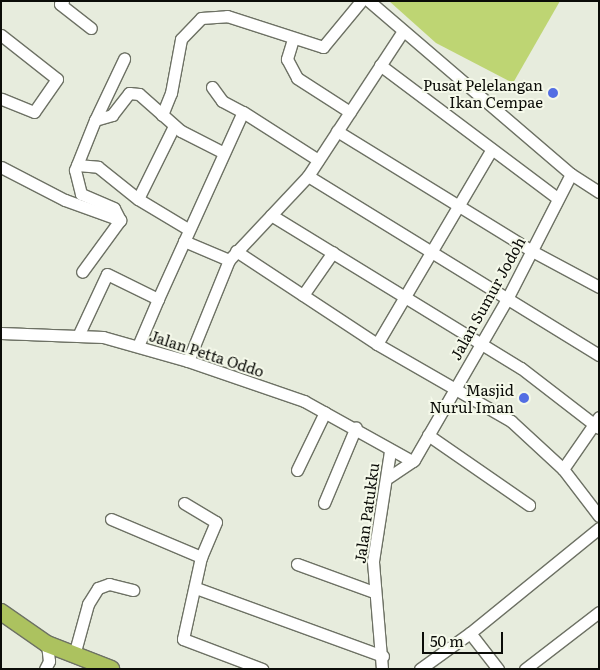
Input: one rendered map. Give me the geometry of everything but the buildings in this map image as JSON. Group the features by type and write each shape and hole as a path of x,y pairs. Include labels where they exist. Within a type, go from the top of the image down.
{"highway":[{"path":"1,612 47,644 111,669"}],"street":[{"path":"162,115 171,92 181,39 201,18 227,16 293,39 323,47 361,1"},
{"path":"368,1 571,174 599,192"},
{"path":"60,2 91,28"},
{"path":"188,361 232,255 308,176 403,31"},
{"path":"1,35 56,79 34,112 1,99"},
{"path":"293,39 287,59 297,78 350,112"},
{"path":"120,220 114,208 81,194 76,165 124,59"},
{"path":"380,65 557,198"},
{"path":"212,88 222,101 244,112 318,160"},
{"path":"95,120 112,114 135,93 174,126 222,152"},
{"path":"138,346 222,152 244,112"},
{"path":"138,199 174,126"},
{"path":"338,131 532,251 599,287"},
{"path":"377,344 492,149"},
{"path":"76,165 98,167 138,199 188,229"},
{"path":"1,167 65,200 120,220"},
{"name":"Jalan Sumur Jodoh","path":"412,461 508,297 557,198 571,174"},
{"path":"308,176 508,297 599,356"},
{"path":"271,215 406,294 533,376 597,423 563,469"},
{"path":"82,272 120,220"},
{"path":"184,240 232,255 303,295 377,344 511,421 563,469 599,516"},
{"path":"303,295 333,252"},
{"path":"78,336 107,274 158,299"},
{"name":"Jalan Petta Oddo","path":"1,333 78,336 138,346 188,361 325,412 356,427 390,451 412,461"},
{"path":"297,470 325,412"},
{"path":"324,503 356,427"},
{"path":"428,435 529,505"},
{"name":"Jalan Patukku","path":"382,669 383,656 374,592 376,533 389,477 390,451"},
{"path":"389,477 412,461"},
{"path":"184,503 216,522 201,557 184,639 262,669"},
{"path":"110,519 201,557"},
{"path":"420,669 470,633 599,528"},
{"path":"297,564 374,592"},
{"path":"74,656 88,604 98,588 109,584 133,590"},
{"path":"196,588 383,656"},
{"path":"525,669 599,612"},
{"path":"470,633 498,669"},
{"path":"45,669 49,661 47,644"}],"shaded area":[{"path":"389,1 560,1 513,83 436,43"}],"place":[{"name":"Pusat Pelelangan Ikan Cempae","path":"553,93"},
{"name":"Masjid Nurul Iman","path":"524,398"}]}
